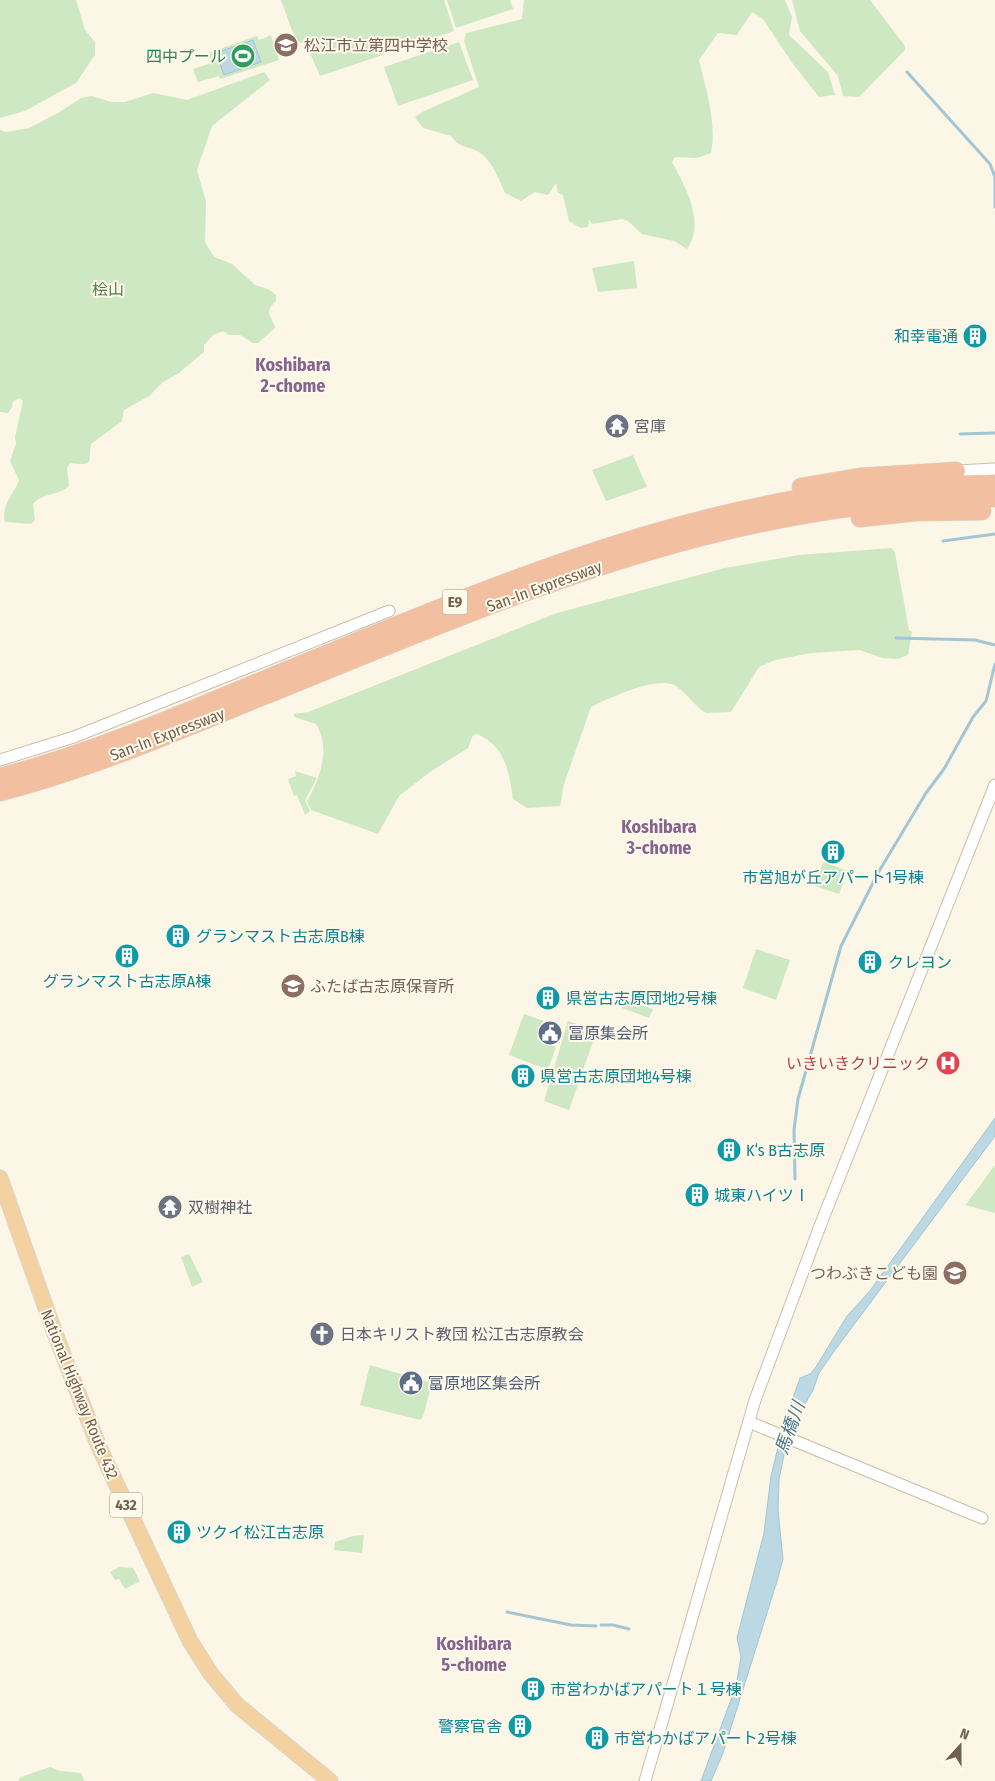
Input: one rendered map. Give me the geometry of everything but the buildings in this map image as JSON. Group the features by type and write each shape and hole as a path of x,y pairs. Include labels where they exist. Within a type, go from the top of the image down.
{"highway":[{"path":"615,545 700,513 778,492 860,477 956,472"},
{"name":"San-In Expressway","path":"0,792 72,771 460,616 548,583 648,551 762,521 925,493 995,484"},
{"name":"San-In Expressway","path":"0,777 66,757 135,732 454,602 615,545 693,522 759,506 822,495 925,493 995,498"},
{"path":"548,583 748,536 816,524 916,512 989,511"},
{"name":"National Highway Route 432","path":"0,1178 54,1331 99,1447 190,1641 211,1674 237,1705 330,1781"}],"street":[{"path":"956,472 995,470"},
{"path":"0,760 74,737 389,611"},
{"path":"645,1781 749,1422 820,1226 995,785"},
{"path":"749,1422 982,1518"}],"green space":[{"path":"0,0 76,0 85,30 95,42 95,55 76,83 25,111 0,118"},
{"path":"281,0 444,0 454,31 320,76 306,44 296,41"},
{"path":"447,0 510,0 513,9 456,28"},
{"path":"524,0 785,0 792,17 789,35 828,72 835,95 819,97 793,64 763,19 752,12 737,35 718,33 699,60 712,118 711,153 697,158 675,157 672,162 692,205 694,216 692,239 687,249 674,241 642,234 628,221 622,219 592,224 589,219 588,227 581,228 569,221 563,195 558,193 556,183 548,195 535,192 521,201 505,193 494,169 482,154 459,144 451,136 423,128 415,117 422,112 479,87 464,41 466,33 522,19"},
{"path":"792,0 870,0 905,46 905,50 859,97 843,96 838,76 800,31"},
{"name":"四中プール","path":"271,35 279,60 220,79 219,76 198,82 193,69 211,63 208,53 257,36 259,40"},
{"path":"459,42 473,80 398,106 384,67"},
{"name":"桧山","path":"264,72 270,80 212,126 197,170 206,202 205,242 214,257 232,264 255,285 268,289 276,295 276,301 269,312 275,328 258,343 253,343 240,335 230,335 223,331 213,335 204,345 204,352 179,373 163,382 149,396 124,410 122,421 91,444 89,462 83,464 70,463 67,468 69,486 37,500 33,504 35,520 31,524 5,522 6,505 19,480 10,461 16,444 15,437 23,401 20,398 13,401 8,413 0,412 0,130 6,132 29,128 81,98 92,96 111,102 125,102 153,93 187,100"},
{"path":"634,261 637,288 598,292 592,268"},
{"path":"633,455 647,487 606,501 592,470"},
{"path":"892,548 895,553 909,630 912,632 908,655 898,659 883,658 859,650 811,653 775,660 759,667 731,712 706,713 680,689 668,683 646,685 609,698 591,707 564,784 560,806 527,808 513,799 510,779 500,752 494,745 477,734 473,735 468,748 430,772 399,796 378,834 311,810 307,801 320,773 323,743 316,724 294,717 294,714 308,712 557,613 725,568 799,555"},
{"path":"295,771 317,778 305,800 310,811 305,815 297,795 294,796 288,779 296,776"},
{"path":"823,862 848,871 839,894 815,886"},
{"path":"756,949 790,960 776,1000 743,988"},
{"path":"625,999 653,1009 649,1018 622,1008"},
{"path":"524,1014 544,1021 537,1040 556,1047 548,1070 509,1055"},
{"path":"568,1021 597,1030 569,1110 544,1101"},
{"path":"995,1165 995,1213 965,1205 967,1203"},
{"path":"189,1254 203,1282 192,1287 181,1257"},
{"path":"370,1365 432,1383 423,1417 420,1420 360,1405"},
{"path":"364,1535 362,1553 334,1550 335,1542 353,1536"},
{"path":"119,1567 133,1568 140,1581 125,1589 119,1579 115,1580 110,1572"},
{"path":"50,1767 60,1771 81,1773 84,1781 18,1781 21,1777"}],"water":[{"path":"253,40 261,62 224,75 216,53"},
{"name":"馬橋川","path":"995,1118 995,1136 835,1350 819,1373 813,1390 795,1421 784,1455 779,1479 778,1510 783,1559 723,1753 711,1781 701,1781 736,1686 741,1657 737,1638 764,1533 771,1476 784,1423 800,1378 810,1374 816,1367 847,1316 869,1292"}],"waterway":[{"path":"907,72 990,164 995,177 995,207"},
{"path":"960,434 995,433"},
{"path":"943,541 995,534"},
{"path":"896,638 975,640 995,645"},
{"path":"795,1179 794,1130 798,1099 841,946 878,873 926,793 944,769 973,717 986,701 995,664"},
{"path":"507,1612 571,1625 596,1626"},
{"path":"601,1625 613,1625 629,1629"}],"place":[{"name":"松江市立第四中学校","path":"286,45"},
{"name":"四中プール","path":"243,56"},
{"name":"和幸電通","path":"975,336"},
{"name":"宮庫","path":"617,426"},
{"name":"市営旭が丘アパート1号棟","path":"833,852"},
{"name":"グランマスト古志原B棟","path":"178,936"},
{"name":"グランマスト古志原A棟","path":"127,956"},
{"name":"クレヨン","path":"870,962"},
{"name":"ふたば古志原保育所","path":"293,986"},
{"name":"県営古志原団地2号棟","path":"548,998"},
{"name":"冨原集会所","path":"550,1033"},
{"name":"いきいきクリニック","path":"948,1063"},
{"name":"県営古志原団地4号棟","path":"523,1076"},
{"name":"K‘s B古志原","path":"729,1150"},
{"name":"城東ハイツⅠ","path":"697,1195"},
{"name":"双樹神社","path":"170,1207"},
{"name":"つわぶきこども園","path":"955,1273"},
{"name":"日本キリスト教団 松江古志原教会","path":"322,1334"},
{"name":"富原地区集会所","path":"411,1383"},
{"name":"ツクイ松江古志原","path":"179,1532"},
{"name":"市営わかばアパート１号棟","path":"533,1689"},
{"name":"警察官舎","path":"520,1726"},
{"name":"市営わかばアパート2号棟","path":"597,1738"}],"district":[{"name":"Koshibara 2-chome","path":"293,375"},
{"name":"Koshibara 3-chome","path":"659,838"},
{"name":"Koshibara 5-chome","path":"474,1654"}]}
